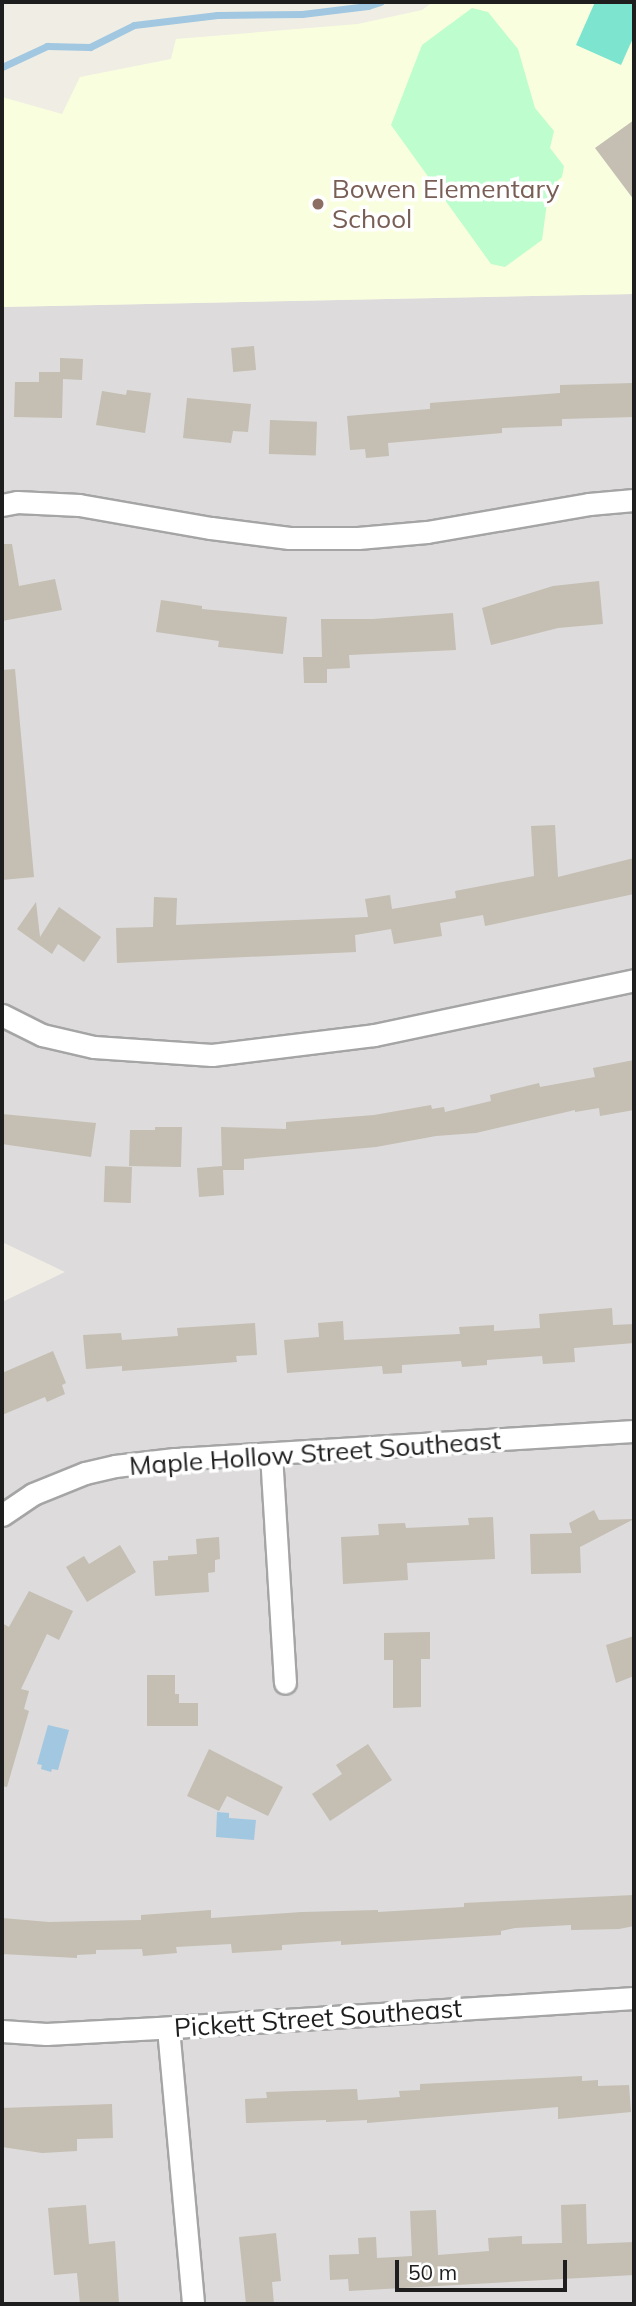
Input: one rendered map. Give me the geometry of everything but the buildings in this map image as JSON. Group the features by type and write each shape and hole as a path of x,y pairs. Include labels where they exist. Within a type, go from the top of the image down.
{"street":[{"path":"2,505 17,502 79,505 289,538 358,538 427,532 589,504 634,500"},
{"path":"2,1015 42,1035 94,1047 212,1055 374,1035 634,980"},
{"name":"Maple Hollow Street Southeast","path":"4,1513 33,1494 64,1480 116,1466 634,1431"},
{"path":"271,1454 285,1683"},
{"name":"Pickett Street Southeast","path":"2,2031 46,2034 168,2028 634,1998"},
{"path":"168,2028 193,2304"}],"shaded area":[{"name":"Bowen Elementary School","path":"433,2 634,2 634,294 2,307 2,97 62,114 80,77 171,59 176,39 358,24 422,10"},
{"path":"595,2 634,2 634,36 621,65 576,45"},
{"path":"634,294 634,2304 2,2304 2,1302 65,1272 2,1242 2,307"},
{"path":"48,1725 69,1730 58,1770 52,1769 51,1772 41,1769 42,1765 37,1764"},
{"path":"217,1812 229,1813 229,1818 256,1820 254,1840 216,1837"}],"green space":[{"path":"472,8 488,12 518,49 535,108 554,131 550,148 564,166 562,177 549,188 542,240 505,267 491,264 391,125 422,45"}],"waterway":[{"path":"2,67 47,46 90,47 134,25 217,15 302,14 368,6 380,2"}],"place":[{"name":"Bowen Elementary School","path":"318,204"}]}
